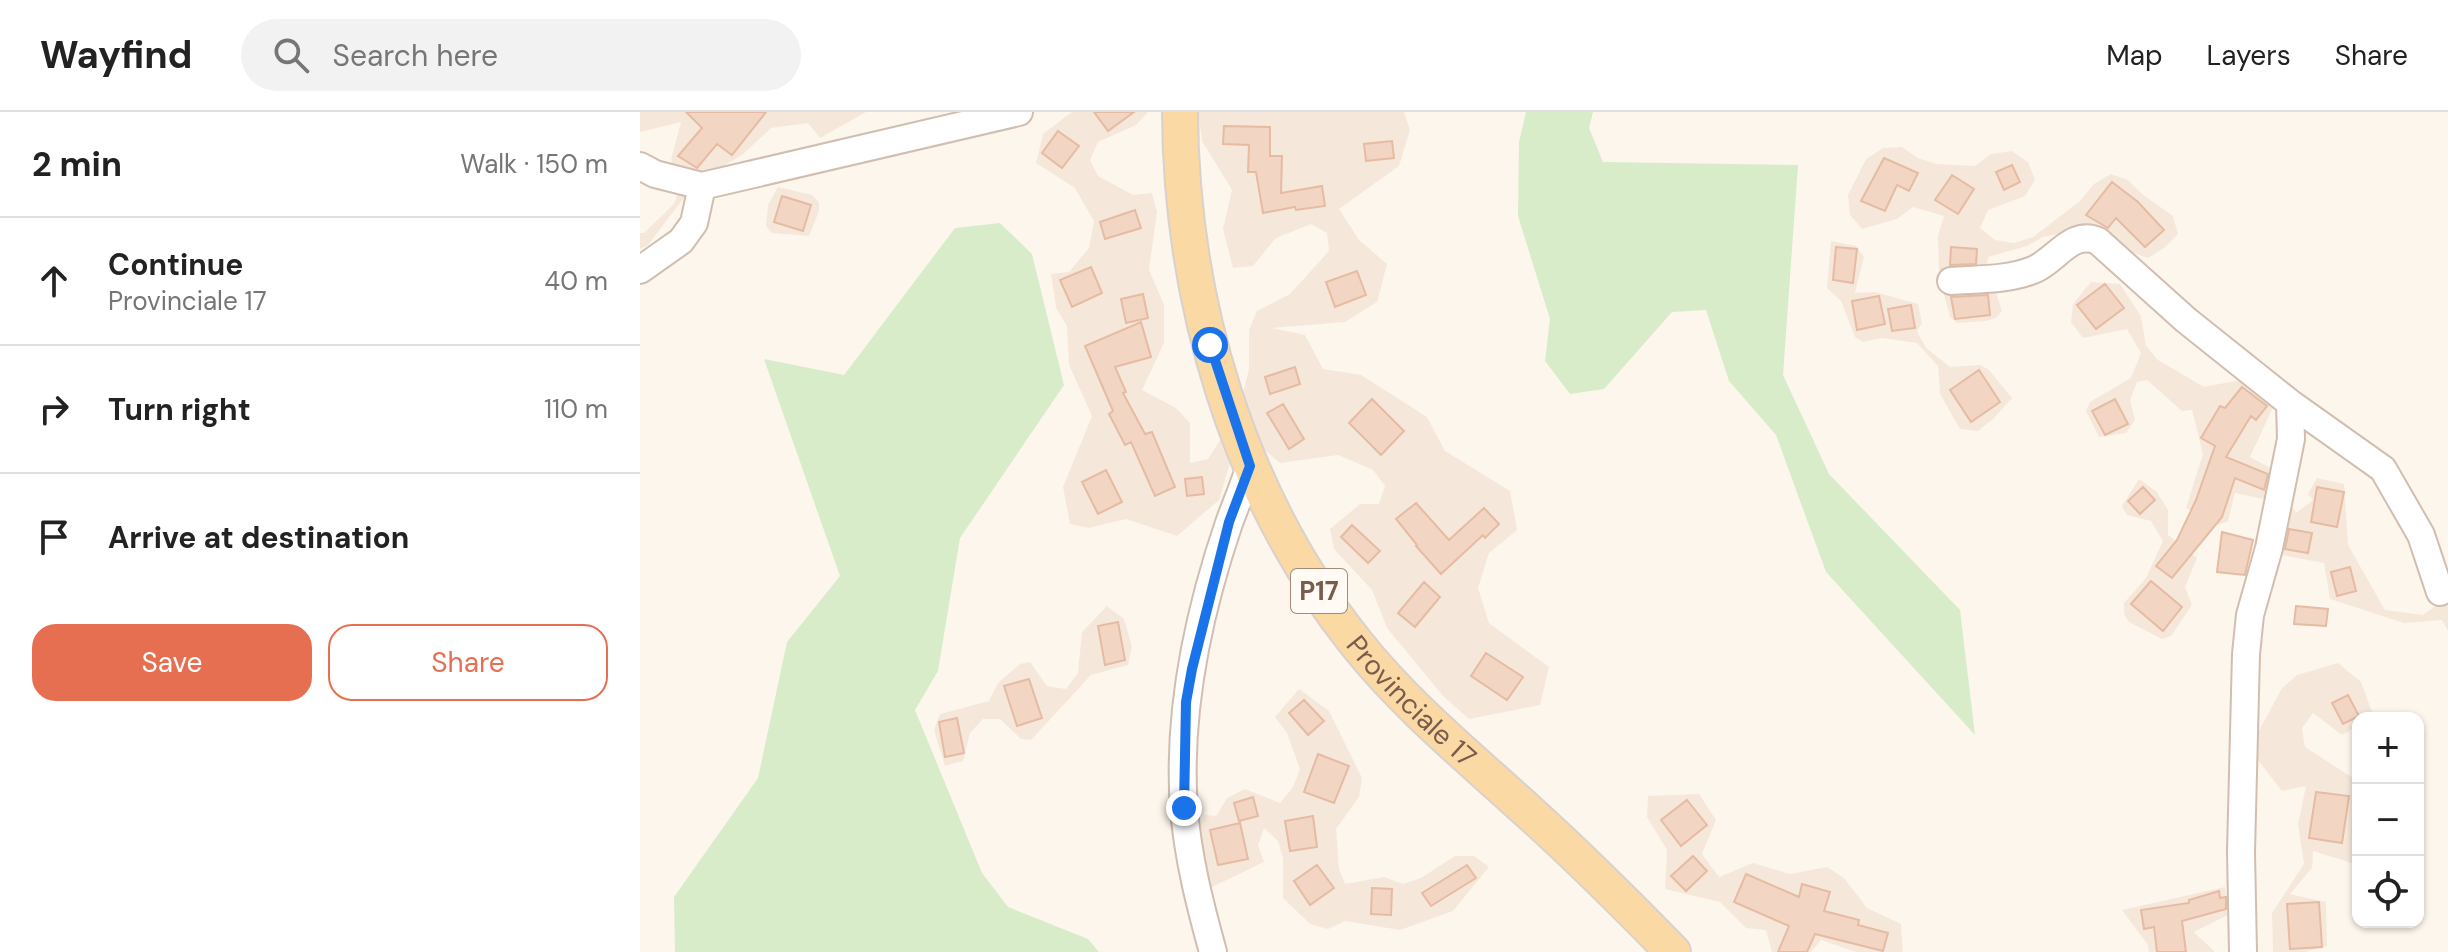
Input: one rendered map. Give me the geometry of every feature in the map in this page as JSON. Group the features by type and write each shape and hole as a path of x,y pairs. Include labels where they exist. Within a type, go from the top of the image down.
{"main road":[{"name":"Provinciale 17","path":"1180,112 1180,161 1198,300 1223,390 1250,466 1306,572 1356,644 1454,746 1531,813 1673,952"}],"street":[{"path":"640,166 655,174 702,186 1019,112"},
{"path":"640,270 681,241 694,223 702,186"},
{"path":"1951,281 2006,277 2036,269 2073,240 2089,237 2098,241 2235,361 2383,469 2421,535 2440,592"},
{"path":"2243,952 2241,852 2246,654 2250,615 2269,548 2291,439 2290,403"},
{"path":"1213,952 1188,847 1184,808 1186,702 1212,583 1229,522 1250,466"}],"shaded area":[{"path":"640,112 866,112 820,138 808,123 771,128 742,155 695,183 648,245 640,249 640,233 644,233 674,204 680,186 671,160 681,122 640,132"},
{"path":"1072,112 1148,112 1136,125 1098,142 1090,160 1098,176 1133,195 1152,193 1157,212 1149,270 1164,305 1164,343 1142,390 1176,408 1190,423 1190,463 1208,459 1239,410 1249,369 1249,330 1257,311 1290,294 1329,251 1327,233 1311,224 1276,238 1253,266 1233,268 1223,229 1232,190 1202,141 1198,112 1404,112 1410,130 1399,166 1339,209 1359,240 1387,264 1377,302 1345,322 1272,328 1305,335 1323,369 1361,375 1427,417 1445,451 1510,491 1517,530 1489,553 1478,588 1489,623 1549,667 1540,705 1469,719 1443,696 1387,628 1372,590 1334,549 1330,529 1360,504 1379,504 1385,486 1373,470 1338,455 1280,463 1266,451 1230,463 1219,500 1177,536 1126,519 1089,528 1070,524 1063,487 1092,416 1069,365 1067,326 1056,308 1051,274 1069,272 1089,248 1094,221 1075,188 1036,163 1043,134"},
{"path":"1902,147 1918,158 1936,164 1975,166 1991,154 2012,151 2028,162 2035,180 2025,196 1988,210 1980,228 1995,240 2014,243 2033,237 2080,201 2094,184 2111,174 2128,180 2173,216 2178,234 2148,258 2087,229 2043,237 2027,246 1988,257 1987,265 2002,311 1996,318 1986,321 1957,323 1950,317 1939,275 1938,236 1944,216 1913,207 1897,219 1862,229 1850,215 1848,195 1866,159 1883,148"},
{"path":"778,187 812,195 819,202 819,211 809,236 772,233 766,226 768,205"},
{"path":"1831,241 1856,246 1864,257 1855,293 1875,292 1918,304 1922,323 1917,331 1926,348 1950,367 1980,365 1988,369 2012,398 1993,419 1978,431 1960,429 1940,394 1938,366 1917,343 1882,338 1863,342 1855,337 1841,301 1827,288"},
{"path":"2091,282 2120,284 2141,316 2146,346 2158,360 2204,387 2245,379 2274,405 2250,457 2290,478 2288,498 2296,513 2313,500 2308,494 2317,478 2344,484 2348,545 2385,610 2423,615 2448,597 2448,631 2442,620 2404,623 2330,599 2324,563 2276,554 2272,501 2235,493 2228,521 2219,525 2186,508 2203,454 2192,410 2182,411 2147,380 2137,382 2130,400 2135,420 2126,433 2099,437 2086,411 2090,402 2131,378 2141,353 2127,329 2083,338 2071,322 2073,304"},
{"path":"2139,479 2157,492 2168,510 2168,535 2197,558 2185,587 2192,605 2171,636 2162,639 2129,622 2124,614 2124,603 2146,578 2163,541 2151,521 2127,515 2122,506"},
{"path":"1107,606 1124,619 1132,647 1128,665 1091,675 1031,740 1021,739 1000,719 983,719 970,733 963,761 945,766 934,730 940,714 989,701 998,683 1020,664 1030,662 1047,686 1066,689 1078,673 1082,632"},
{"path":"2338,663 2361,682 2372,712 2352,712 2352,729 2342,735 2313,713 2302,728 2305,747 2352,777 2352,863 2313,851 2312,868 2290,894 2326,902 2327,946 2305,952 2273,952 2272,913 2304,864 2298,824 2306,786 2282,791 2257,759 2254,740 2282,688 2297,675"},
{"path":"1299,689 1329,711 1362,778 1359,797 1336,829 1339,869 1345,884 1384,877 1403,884 1421,878 1455,856 1474,856 1489,867 1453,911 1400,930 1345,921 1328,929 1310,924 1283,898 1283,858 1278,841 1264,828 1258,845 1264,862 1210,888 1200,871 1196,833 1205,815 1216,816 1227,798 1245,789 1280,803 1293,787 1300,769 1287,733 1275,717"},
{"path":"1699,794 1716,820 1702,854 1719,877 1753,863 1790,874 1827,867 1844,878 1867,908 1901,924 1903,952 1856,952 1821,940 1811,952 1772,952 1766,930 1746,928 1720,902 1665,889 1667,850 1647,817 1648,796"},
{"path":"2225,887 2228,915 2194,932 2215,952 2149,952 2148,945 2122,910"}],"green space":[{"path":"1526,112 1593,112 1589,128 1603,162 1798,165 1783,375 1829,474 1960,610 1975,735 1826,572 1776,435 1729,381 1706,310 1672,312 1604,389 1570,394 1545,361 1550,319 1518,216 1519,142"},
{"path":"1000,223 1032,254 1064,385 960,538 938,671 915,710 982,873 1008,907 1088,939 1099,952 675,952 674,897 758,778 787,642 840,576 764,359 844,375 955,228"}],"building":[{"path":"686,112 766,112 732,155 717,144 697,168 678,156 702,128"},
{"path":"1094,112 1134,112 1108,131"},
{"path":"1224,126 1270,127 1270,156 1282,156 1281,193 1322,186 1325,206 1263,213 1256,172 1248,172 1249,145 1223,144"},
{"path":"1058,131 1079,146 1062,168 1042,153"},
{"path":"1392,141 1394,158 1366,161 1364,144"},
{"path":"1884,158 1918,173 1909,191 1897,185 1885,211 1861,201"},
{"path":"2012,165 2020,182 2004,190 1996,172"},
{"path":"1952,175 1974,189 1958,214 1935,200"},
{"path":"2112,182 2138,202 2164,230 2145,247 2116,218 2108,228 2086,215"},
{"path":"782,196 811,205 803,231 774,222"},
{"path":"1135,210 1141,228 1105,239 1100,222"},
{"path":"1836,247 1857,249 1853,283 1833,280"},
{"path":"1951,247 1977,249 1976,264 1950,265"},
{"path":"1091,267 1102,293 1072,307 1060,280"},
{"path":"1357,271 1366,295 1335,307 1326,282"},
{"path":"2105,284 2124,308 2096,329 2077,305"},
{"path":"1143,294 1148,318 1126,323 1121,299"},
{"path":"1988,295 1990,315 1955,319 1951,297"},
{"path":"1879,296 1885,324 1857,330 1852,301"},
{"path":"1911,305 1915,328 1892,331 1888,309"},
{"path":"1141,322 1151,357 1115,367 1126,392 1123,393 1145,434 1152,432 1175,487 1155,496 1131,442 1125,445 1109,414 1113,411 1085,346"},
{"path":"1295,367 1300,384 1270,394 1265,377"},
{"path":"1979,370 2000,402 1971,422 1950,390"},
{"path":"2242,387 2267,406 2256,420 2251,416 2226,457 2268,474 2264,490 2235,478 2222,517 2172,578 2156,566 2177,540 2196,500 2215,446 2201,438 2220,406 2225,408"},
{"path":"1372,399 1404,431 1381,455 1349,423"},
{"path":"2115,399 2128,424 2105,435 2092,411"},
{"path":"1283,404 1304,439 1289,449 1267,413"},
{"path":"1106,470 1122,502 1098,514 1082,482"},
{"path":"1202,477 1204,494 1187,496 1185,479"},
{"path":"2143,487 2155,500 2140,514 2128,501"},
{"path":"2317,487 2344,492 2337,527 2311,522"},
{"path":"1416,503 1449,540 1484,508 1499,524 1441,574 1396,519"},
{"path":"1352,525 1380,551 1368,563 1341,537"},
{"path":"2289,529 2312,533 2308,553 2285,549"},
{"path":"2222,532 2253,540 2245,575 2217,572"},
{"path":"2350,567 2356,591 2337,596 2331,572"},
{"path":"2151,581 2182,607 2163,631 2131,604"},
{"path":"1424,582 1440,597 1415,627 1398,613"},
{"path":"2296,606 2328,609 2326,626 2294,624"},
{"path":"1118,622 1125,660 1105,665 1098,626"},
{"path":"1486,653 1523,677 1507,700 1471,676"},
{"path":"1029,679 1042,718 1017,726 1004,686"},
{"path":"2348,695 2357,712 2352,712 2352,720 2343,724 2332,703"},
{"path":"1304,700 1324,721 1308,735 1289,713"},
{"path":"957,718 964,753 945,757 939,722"},
{"path":"1318,754 1349,766 1334,803 1304,792"},
{"path":"2316,792 2349,796 2342,843 2309,838"},
{"path":"1253,797 1258,816 1239,821 1234,803"},
{"path":"1687,800 1707,825 1681,846 1661,820"},
{"path":"1313,816 1317,847 1290,851 1285,821"},
{"path":"1240,823 1248,859 1218,865 1210,830"},
{"path":"1693,856 1707,871 1686,891 1671,876"},
{"path":"1317,865 1334,888 1310,905 1294,881"},
{"path":"1467,865 1476,878 1431,906 1422,893"},
{"path":"1746,874 1799,897 1802,884 1830,892 1824,911 1859,920 1858,925 1888,933 1883,951 1815,934 1807,952 1778,952 1789,926 1734,902"},
{"path":"1372,888 1392,889 1391,915 1371,914"},
{"path":"2219,891 2220,898 2226,897 2226,909 2182,921 2186,952 2157,952 2154,927 2144,929 2141,910 2189,903 2189,900"},
{"path":"2319,902 2322,947 2290,949 2287,904"}],"route":[{"path":"1184,808 1186,702 1192,669 1229,522 1250,466 1210,345"}]}
